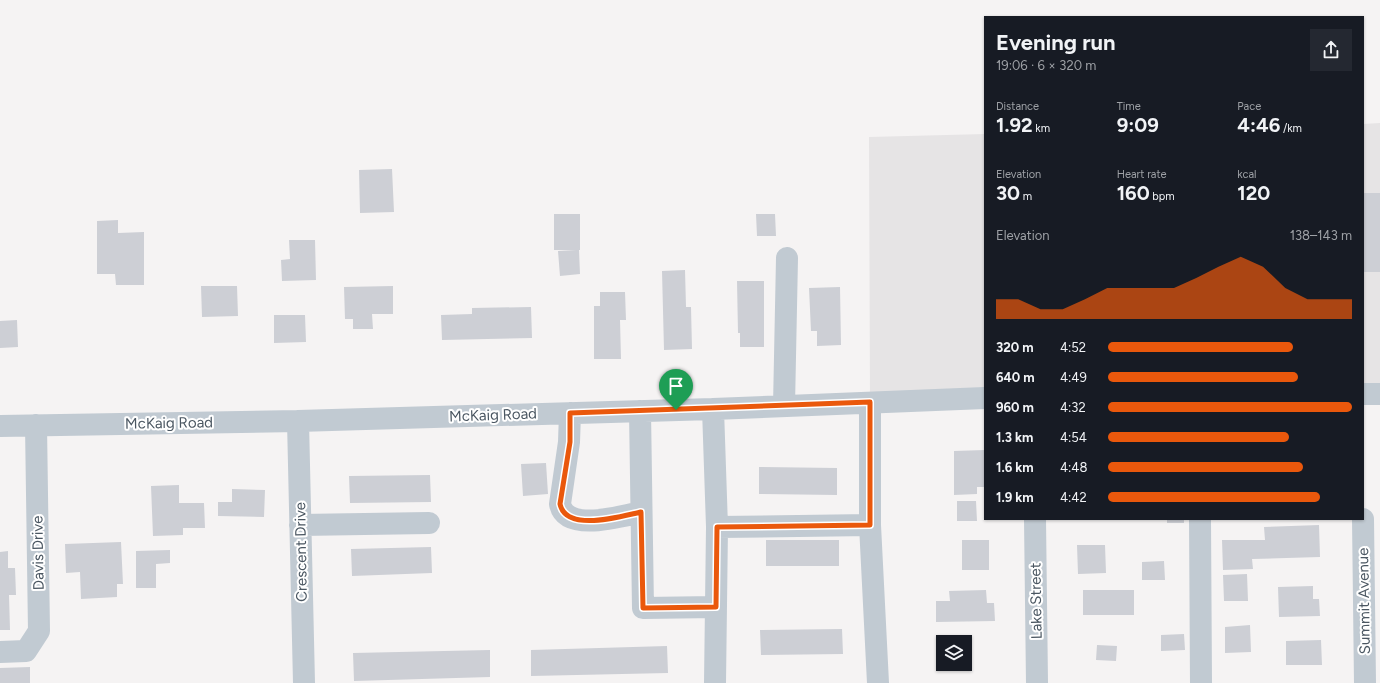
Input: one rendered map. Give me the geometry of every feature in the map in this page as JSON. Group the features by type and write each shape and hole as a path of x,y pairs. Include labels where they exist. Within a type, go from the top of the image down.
{"street":[{"path":"784,406 787,258"},
{"path":"1364,394 1380,394"},
{"name":"McKaig Road","path":"0,426 298,421 713,409 984,398"},
{"path":"870,402 870,525 878,683"},
{"path":"713,409 717,527 715,683"},
{"path":"640,411 643,608 716,607"},
{"path":"570,413 570,442 560,504 561,509 569,518 577,520 610,520 641,512"},
{"name":"Crescent Drive","path":"298,421 304,683"},
{"name":"Davis Drive","path":"0,652 26,651 39,631 36,425"},
{"name":"Lake Street","path":"1035,520 1037,683"},
{"path":"1200,520 1202,683"},
{"name":"Summit Avenue","path":"1363,520 1365,683"},
{"path":"300,525 430,523"},
{"path":"717,527 870,525"}],"shaded area":[{"path":"1380,123 1380,394 1364,394 1364,124"},
{"path":"984,134 984,398 870,403 869,137"}],"building":[{"path":"392,169 394,212 360,213 359,170"},
{"path":"1364,193 1380,193 1380,272 1364,272"},
{"path":"554,214 580,214 580,274 560,276 558,251 576,250 554,250"},
{"path":"756,214 775,214 776,236 757,236"},
{"path":"118,220 118,233 144,232 144,285 116,285 115,274 97,274 97,221"},
{"path":"289,240 315,240 316,280 282,281 281,260 290,259"},
{"path":"685,270 686,307 691,307 692,349 664,350 662,271"},
{"path":"737,281 764,281 764,347 740,347 740,333 738,333"},
{"path":"201,286 237,286 238,316 202,317"},
{"path":"393,286 393,314 372,314 373,329 353,329 353,319 345,319 344,287"},
{"path":"840,287 841,345 817,346 817,331 811,331 809,288"},
{"path":"600,292 625,292 626,320 620,320 621,359 594,359 594,306 600,306"},
{"path":"531,307 532,338 442,340 441,315 472,314 472,308"},
{"path":"274,315 305,315 306,342 274,343"},
{"path":"17,320 18,347 0,348 0,321"},
{"path":"984,450 984,487 977,487 977,494 954,495 954,451"},
{"path":"546,463 548,494 523,496 521,464"},
{"path":"759,467 837,468 837,495 759,494"},
{"path":"430,475 431,502 350,503 349,476"},
{"path":"179,485 179,503 204,503 205,528 183,528 183,535 153,536 151,486"},
{"path":"232,489 265,490 264,517 218,516 218,502 232,502"},
{"path":"957,501 976,501 977,521 957,521"},
{"path":"1167,520 1184,520 1184,523 1167,523"},
{"path":"1319,525 1320,557 1252,559 1253,569 1223,570 1222,540 1265,540 1264,527"},
{"path":"766,540 839,540 839,566 766,566"},
{"path":"962,540 989,540 989,570 962,570"},
{"path":"121,542 123,584 117,584 117,597 81,599 80,572 66,573 65,544"},
{"path":"1077,545 1105,545 1106,573 1078,574"},
{"path":"431,547 432,573 352,576 351,549"},
{"path":"170,550 170,563 156,564 156,588 136,588 136,551"},
{"path":"8,551 8,568 15,568 16,595 9,595 10,630 0,630 0,552"},
{"path":"1164,561 1165,580 1142,580 1142,562"},
{"path":"1247,574 1248,601 1224,601 1223,575"},
{"path":"1313,586 1313,599 1319,599 1320,616 1279,617 1278,587"},
{"path":"986,590 987,603 994,603 995,621 936,622 936,601 950,601 949,591"},
{"path":"1083,590 1134,590 1134,615 1083,615"},
{"path":"1250,625 1251,652 1225,653 1225,627"},
{"path":"842,629 843,654 761,655 760,630"},
{"path":"1184,634 1185,650 1161,651 1161,635"},
{"path":"1321,640 1322,665 1286,665 1286,641"},
{"path":"1097,645 1117,646 1116,661 1096,660"},
{"path":"667,646 668,673 531,676 531,650"},
{"path":"490,650 490,677 354,681 353,653"},
{"path":"30,667 30,683 0,683 0,668"}],"route":[{"path":"870,402 870,525 717,527 716,607 643,608 641,512 610,520 577,520 569,518 561,509 560,504 563,480 570,442 570,413 676,410 870,402"}]}
